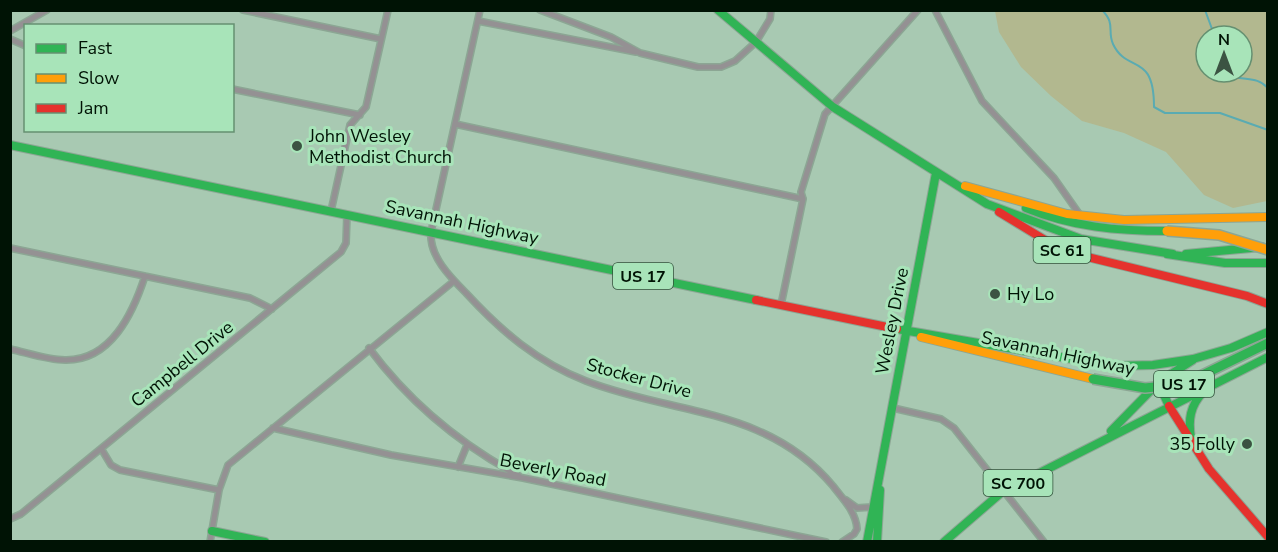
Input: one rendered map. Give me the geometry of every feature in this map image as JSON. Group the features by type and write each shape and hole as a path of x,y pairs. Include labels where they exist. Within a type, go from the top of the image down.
{"main road":[{"name":"SC 61","path":"718,10 833,107 1063,251 1246,296 1268,304"},
{"name":"Savannah Highway","path":"10,145 906,331 942,334 1112,366 1157,366 1192,360 1268,332"},
{"name":"Wesley Drive","path":"867,542 936,173"},
{"name":"SC 61","path":"951,181 1002,197 1047,217 1092,228 1218,233 1268,248"},
{"path":"1002,197 1067,214 1124,220 1268,217"},
{"path":"987,204 1081,239 1225,263 1268,263"},
{"path":"1167,254 1268,248"},
{"name":"Savannah Highway","path":"906,331 937,343 1132,387 1177,385 1203,376 1268,343"},
{"name":"SC 700","path":"944,542 1002,492 1102,438 1268,357"},
{"path":"1192,360 1167,376 1164,395 1192,442 1222,485 1268,537"},
{"name":"SC 700","path":"1102,438 1167,376"},
{"path":"1192,442 1188,423 1190,412 1194,402 1211,385"},
{"name":"Wesley Drive","path":"877,542 880,475"},
{"path":"212,531 265,542"}],"street":[{"path":"10,31 47,10"},
{"path":"243,10 381,39"},
{"path":"331,212 350,125 366,106 388,10"},
{"path":"431,232 480,10"},
{"path":"540,10 611,37 640,53"},
{"path":"478,21 640,53 698,67 721,67 735,61 756,42 770,19 771,10"},
{"path":"781,305 803,199 801,192 821,123 918,10"},
{"path":"935,10 982,101 1054,177 1080,215"},
{"path":"10,39 24,45"},
{"path":"234,88 360,115"},
{"path":"454,124 803,199"},
{"path":"1067,214 1071,200"},
{"name":"Campbell Drive","path":"10,519 21,514 102,450 341,252 346,243 347,215"},
{"name":"Stocker Drive","path":"431,232 431,249 454,281 499,329 550,363 584,381 616,391 712,413 766,433 794,449 842,497 857,507 872,507"},
{"path":"10,248 250,298 272,309"},
{"path":"10,349 63,361 84,357 109,342 123,327 136,303 145,276"},
{"path":"210,542 219,490 228,465 454,281"},
{"path":"369,348 403,389 467,445 523,478"},
{"path":"893,408 941,419 954,428 1002,492 1044,542"},
{"name":"Beverly Road","path":"273,428 826,542"},
{"path":"458,467 464,458 467,445"},
{"path":"102,450 111,465 120,470 219,490"},
{"name":"Stocker Drive","path":"842,497 852,512 857,529 855,534 842,542"}],"green space":[{"path":"995,11 1267,11 1267,201 1233,208 1204,195 1166,152 1124,133 1082,121 1051,96 1021,67 999,32"}],"waterway":[{"path":"1102,10 1109,19 1111,39 1119,53 1145,70 1150,78 1154,107 1165,113 1220,113 1268,130"},
{"path":"1205,10 1210,24"},
{"path":"1254,80 1268,88"}],"traffic: fast":[{"path":"718,10 833,107 987,204 1081,239 1173,254"},
{"path":"10,145 756,300"},
{"path":"867,542 936,173"},
{"path":"1026,208 1061,220 1095,227 1167,231"},
{"path":"1186,254 1262,247"},
{"path":"1167,254 1225,263 1268,263"},
{"path":"897,329 1113,366 1153,365 1193,359 1231,348 1268,332"},
{"path":"1093,379 1145,388 1184,384 1268,343"},
{"path":"944,542 1002,492 1268,357"},
{"path":"1111,431 1160,381 1193,360"},
{"path":"1165,381 1164,395 1169,406"},
{"path":"1191,438 1191,414 1203,392"},
{"path":"877,542 880,490"},
{"path":"212,531 265,542"}],"traffic: slow":[{"path":"965,186 1067,214 1124,220 1268,217"},
{"path":"1167,231 1219,235 1268,250"},
{"path":"921,337 1093,379"}],"traffic: jam":[{"path":"999,212 1063,251 1247,296 1268,304"},
{"path":"756,300 897,329"},
{"path":"1169,406 1209,469 1268,537"}],"place":[{"name":"John Wesley Methodist Church","path":"297,146"},
{"name":"Hy Lo","path":"995,294"},
{"name":"35 Folly","path":"1247,444"}]}
